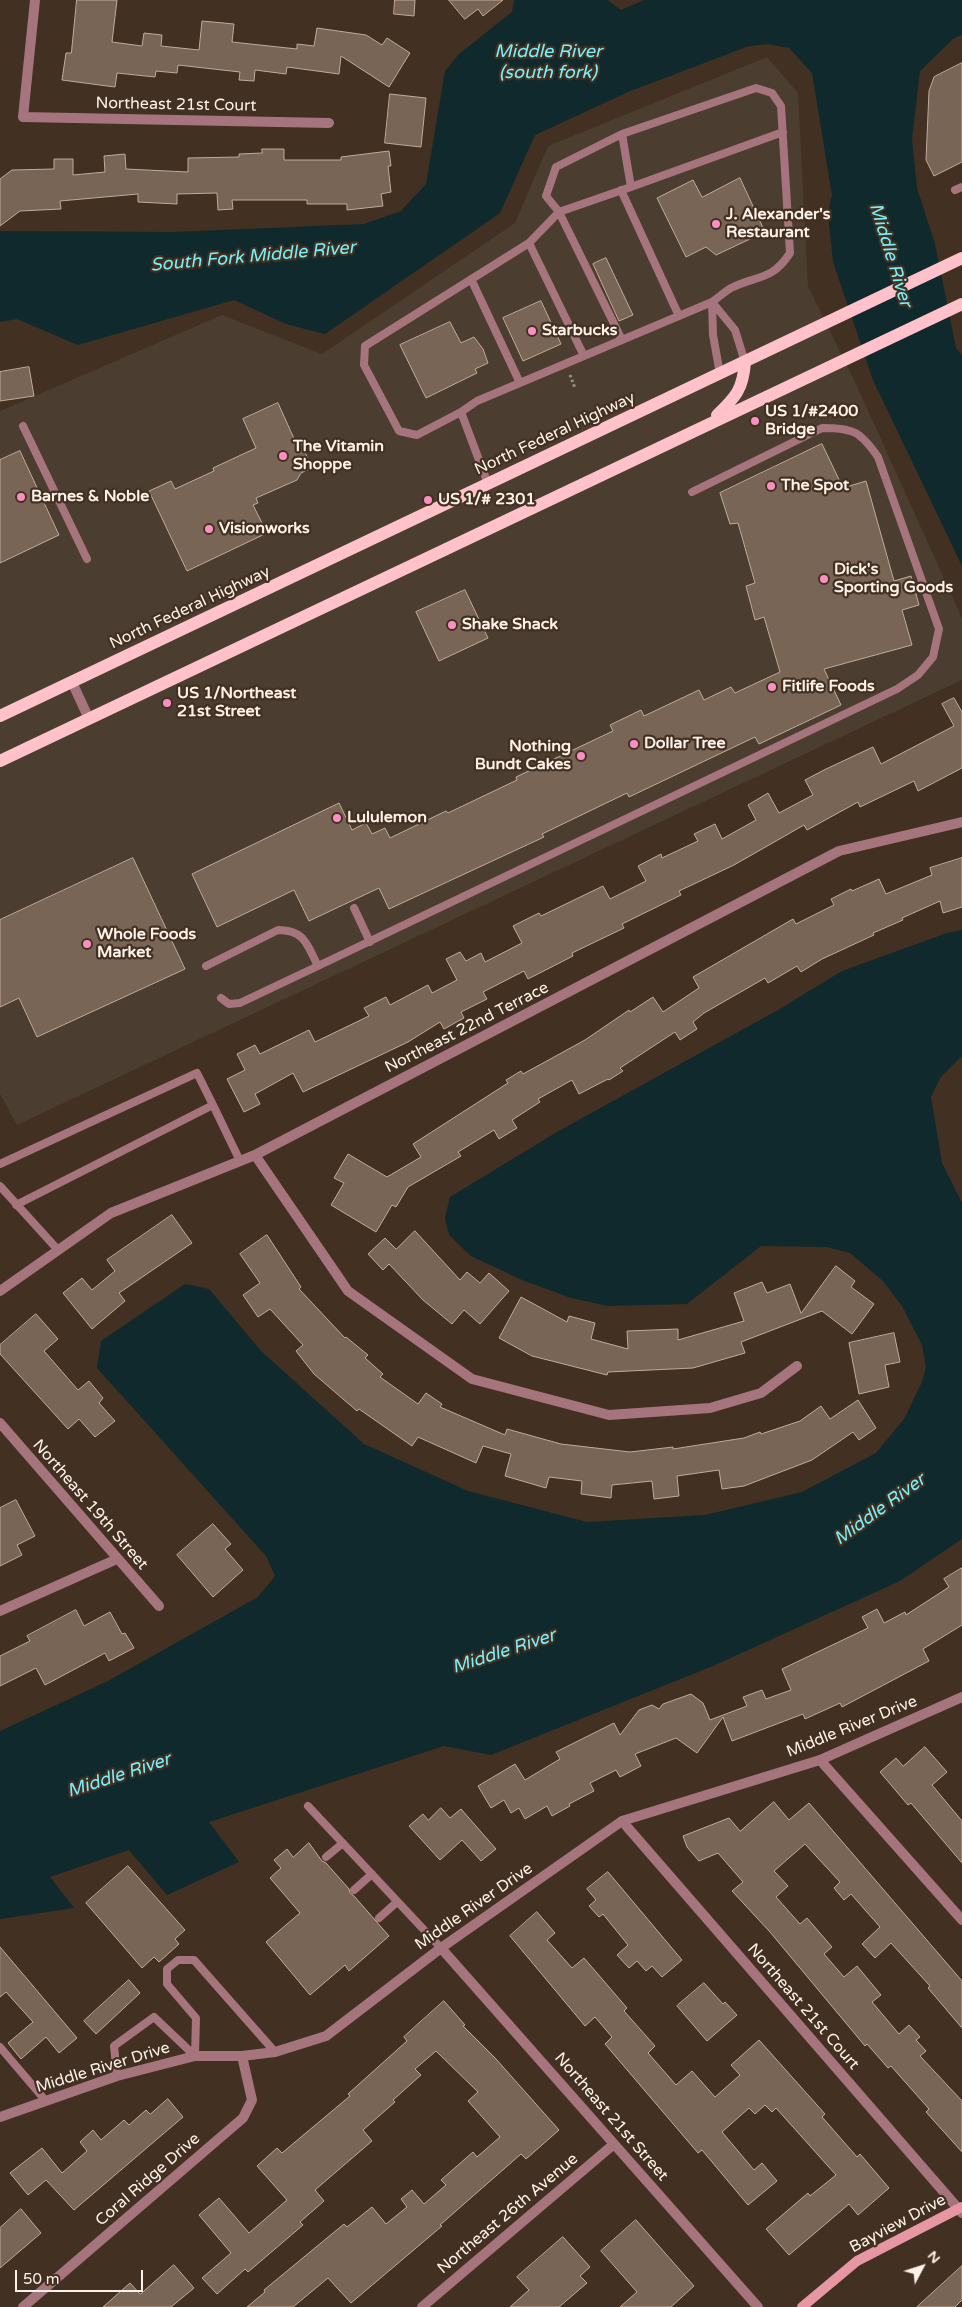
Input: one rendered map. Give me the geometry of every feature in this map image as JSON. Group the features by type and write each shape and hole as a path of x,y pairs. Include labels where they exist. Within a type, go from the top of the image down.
{"main road":[{"name":"North Federal Highway","path":"0,716 959,260"},
{"path":"0,761 962,304"},
{"path":"708,424 735,398 744,382 745,362"}],"street":[{"name":"Northeast 21st Court","path":"35,0 23,117 329,123"},
{"path":"72,682 89,719"},
{"name":"Northeast 22nd Terrace","path":"0,1291 111,1213 255,1156 839,851 962,822"},
{"path":"255,1156 348,1291 472,1379 609,1414 710,1408 761,1393 797,1366"},
{"name":"Northeast 19th Street","path":"0,1423 158,1606"},
{"path":"0,1611 117,1559"},
{"name":"Middle River Drive","path":"0,2118 45,2100 116,2076 195,2056 242,2056 276,2052 326,2036 440,1948 622,1821 820,1760 962,1697"},
{"path":"820,1760 962,1920"},
{"name":"Northeast 21st Court","path":"622,1821 960,2209"},
{"name":"Northeast 21st Street","path":"440,1948 758,2307"},
{"name":"Coral Ridge Drive","path":"23,2307 243,2118 252,2100 242,2056"},
{"name":"Northeast 26th Avenue","path":"422,2307 614,2144"},
{"name":"Bayview Drive","path":"802,2307 858,2261 960,2209"}],"lane":[{"path":"622,340 559,212 546,196 556,167 622,134 756,88 772,93 781,106 783,132 790,253 774,273 730,289 712,302 679,316 520,383 476,401 461,412 417,435 399,432 364,365 365,346 529,243 559,212 783,132"},
{"path":"622,134 631,187"},
{"path":"621,190 679,316"},
{"path":"529,243 584,356"},
{"path":"471,280 520,383"},
{"path":"712,302 735,330 745,362"},
{"path":"712,302 713,335 720,374"},
{"path":"461,412 488,484"},
{"path":"23,426 87,559"},
{"path":"221,998 229,1004 240,1003 370,942 897,689 918,676 933,657 939,629 878,456 865,438 845,428 822,428 692,492"},
{"path":"354,908 370,942"},
{"path":"206,966 278,930 291,930 303,937 318,966"},
{"path":"0,1164 197,1073 240,1161"},
{"path":"16,1205 213,1105"},
{"path":"0,1186 58,1250"},
{"path":"308,1806 440,1948"},
{"path":"326,1857 343,1843"},
{"path":"354,1890 372,1874"},
{"path":"379,1918 398,1902"},
{"path":"195,2056 196,2018 167,1984 167,1969 178,1960 194,1960 276,2052"},
{"path":"116,2076 114,2046 154,2017 195,2056"},
{"path":"0,2047 45,2100"}],"path":[{"path":"569,372 575,388"}],"shaded area":[{"path":"767,57 798,93 808,286 856,384 962,618 962,680 17,1125 0,1094 0,411 222,315 322,354 515,223 548,146"}],"water":[{"name":"Middle River (south fork)","path":"514,0 608,0 621,10 644,0 962,0 962,35 953,39 920,71 912,139 917,188 935,244 956,348 962,355 962,566 873,380 833,262 828,213 832,195 812,73 789,48 768,44 749,46 628,92 535,135 500,213 325,334 286,324 234,300 78,345 17,319 0,322 0,231 172,232 364,224 401,211 426,184 445,71 459,54 512,12"},
{"name":"Middle River","path":"962,930 962,1056 940,1078 931,1097 942,1163 962,1203 962,1539 900,1581 713,1666 491,1755 444,1746 209,1822 239,1862 167,1895 129,1850 50,1877 74,1908 0,1919 0,1731 108,1681 258,1597 275,1576 266,1556 97,1368 101,1341 185,1284 209,1289 261,1351 364,1444 468,1491 587,1522 705,1515 802,1492 876,1453 904,1419 922,1382 926,1367 922,1345 902,1306 883,1281 850,1253 826,1247 761,1246 687,1304 608,1306 571,1298 522,1280 471,1256 449,1235 445,1218 450,1197 557,1132 778,1010 842,971 947,933"}],"building":[{"path":"77,0 117,0 112,42 142,46 144,33 162,35 161,46 199,50 202,21 234,24 232,42 297,49 297,44 314,46 317,28 366,35 382,45 387,38 410,53 389,87 341,56 339,74 287,67 286,74 255,70 254,81 239,80 240,72 178,65 177,73 156,71 155,77 117,73 115,87 62,80 66,53 71,53"},
{"path":"395,0 415,0 414,16 394,14"},
{"path":"449,0 503,0 483,16 478,9 465,19"},
{"path":"962,63 962,162 934,176 926,160 929,91 934,77"},
{"path":"390,94 426,98 421,147 385,143"},
{"path":"262,149 284,149 284,160 341,160 341,157 389,151 391,166 388,166 391,192 381,194 383,206 347,210 347,204 307,204 307,200 232,200 233,209 218,210 217,193 177,194 177,204 138,202 138,194 60,201 61,209 20,211 0,226 0,179 12,170 54,169 54,159 73,159 73,175 105,172 104,156 125,154 126,169 188,172 188,158 239,157 239,154 262,153"},
{"name":"J. Alexander's Restaurant","path":"740,178 765,232 716,255 706,247 686,257 657,198 693,180 702,197"},
{"path":"606,258 633,315 619,321 593,264"},
{"name":"Starbucks","path":"541,301 561,344 523,361 503,318"},
{"path":"450,322 461,343 474,337 483,349 488,363 475,369 477,373 426,398 400,345"},
{"path":"29,367 34,396 0,401 0,372"},
{"path":"278,403 296,443 300,441 312,468 301,473 297,480 256,498 258,503 253,505 267,533 187,571 149,491 171,481 175,489 214,471 213,468 256,448 243,419"},
{"path":"822,444 843,488 866,481 894,581 911,576 919,605 902,610 912,645 824,669 841,705 759,744 755,737 629,797 627,793 542,834 544,837 389,909 379,888 309,921 294,890 217,927 192,874 339,803 352,830 366,823 372,834 385,828 390,838 517,780 516,777 613,731 610,725 641,710 644,716 699,690 704,700 731,687 735,693 780,672 764,617 755,620 746,586 755,583 738,523 730,524 720,493"},
{"name":"Barnes & Noble","path":"20,451 59,535 0,563 0,460"},
{"name":"Shake Shack","path":"465,590 488,638 439,661 416,612"},
{"path":"954,698 962,712 962,768 918,791 914,781 860,807 858,802 807,830 804,825 734,865 679,891 681,895 622,924 624,928 572,953 573,956 528,979 524,971 483,992 487,999 461,1012 464,1018 444,1029 440,1022 408,1042 303,1092 293,1073 255,1094 260,1104 244,1112 227,1079 245,1070 237,1054 255,1045 260,1054 309,1030 315,1042 369,1016 364,1008 386,997 390,1005 428,985 432,993 457,980 446,959 460,952 466,961 481,953 485,962 522,943 513,926 539,913 541,916 603,886 610,899 646,881 638,866 661,854 662,858 698,841 694,834 715,824 722,839 756,820 748,805 768,793 779,813 813,795 805,780 826,769 873,747 881,764 954,726 942,704"},
{"name":"Whole Foods Market","path":"133,858 185,969 37,1037 19,998 0,1007 0,920"},
{"path":"962,858 962,907 943,913 940,901 902,918 903,920 822,959 801,972 797,966 768,983 765,978 704,1013 693,1022 697,1029 680,1040 675,1032 620,1068 623,1071 579,1094 572,1080 538,1099 540,1102 512,1120 517,1128 499,1139 494,1130 458,1152 461,1156 408,1187 396,1207 392,1205 376,1232 331,1205 344,1183 334,1178 348,1154 387,1177 421,1157 413,1144 508,1083 506,1080 521,1071 523,1074 585,1040 629,1010 630,1012 653,997 663,1012 699,988 693,977 793,919 796,924 834,905 831,899 851,889 852,891 879,879 886,894 932,875 930,868"},
{"path":"172,1215 192,1243 119,1293 125,1301 92,1329 63,1293 82,1278 92,1290 115,1271 107,1260"},
{"path":"415,1231 460,1280 467,1272 480,1283 489,1273 509,1291 480,1324 464,1310 452,1324 423,1300 389,1264 383,1270 368,1254 385,1238 396,1249"},
{"path":"267,1235 301,1287 299,1289 345,1338 368,1355 365,1358 383,1374 380,1377 418,1404 426,1393 442,1404 440,1407 505,1435 507,1429 561,1444 630,1452 673,1447 673,1449 744,1438 760,1432 761,1434 800,1421 821,1406 830,1419 858,1400 876,1428 859,1440 853,1432 812,1460 744,1486 722,1489 719,1470 677,1476 679,1496 654,1499 652,1481 612,1485 611,1498 581,1494 582,1481 549,1477 546,1488 505,1476 511,1454 483,1446 476,1463 418,1437 412,1446 359,1409 357,1411 314,1374 296,1351 303,1345 270,1309 258,1317 243,1295 260,1283 240,1254"},
{"path":"836,1266 855,1281 851,1287 874,1304 852,1334 822,1311 741,1342 745,1353 693,1368 608,1372 607,1375 532,1356 499,1338 521,1297 567,1322 569,1316 595,1323 591,1339 628,1349 627,1331 678,1329 678,1340 744,1321 734,1293 762,1282 767,1293 790,1284 801,1313"},
{"path":"36,1314 58,1339 44,1351 78,1390 89,1381 103,1398 99,1403 115,1421 95,1437 79,1419 68,1429 0,1354 0,1345"},
{"path":"894,1333 900,1362 885,1365 889,1387 859,1394 849,1343"},
{"path":"16,1500 35,1536 17,1545 22,1555 0,1566 0,1508"},
{"path":"213,1524 231,1544 225,1549 243,1570 213,1597 177,1555"},
{"path":"962,1568 962,1625 923,1649 929,1661 842,1707 840,1703 805,1719 803,1714 732,1741 723,1717 697,1753 676,1738 635,1754 641,1766 620,1777 616,1770 590,1783 594,1791 569,1804 570,1806 552,1816 547,1806 525,1819 519,1808 511,1813 504,1800 491,1808 478,1786 515,1764 525,1780 560,1759 556,1752 614,1723 620,1735 639,1710 652,1705 659,1709 663,1704 691,1694 703,1703 710,1720 747,1706 743,1697 762,1690 766,1699 791,1690 782,1669 868,1628 862,1617 877,1609 884,1623 905,1612 906,1615 949,1587 944,1579"},
{"path":"76,1610 84,1626 110,1612 122,1634 125,1633 134,1648 109,1661 105,1653 45,1685 36,1668 0,1686 0,1656 30,1641 27,1636"},
{"path":"925,1747 947,1772 932,1785 962,1821 962,1863 911,1803 908,1805 880,1772 896,1758 903,1766"},
{"path":"774,1802 789,1820 809,1803 962,1981 962,2028 928,1988 930,1986 891,1943 875,1958 862,1944 880,1927 851,1894 844,1900 834,1888 840,1882 805,1844 774,1871 788,1886 776,1897 800,1924 807,1918 832,1947 824,1954 844,1977 857,1966 881,1995 872,2002 899,2034 909,2025 920,2037 916,2040 926,2051 920,2056 962,2101 962,2152 926,2112 929,2109 891,2066 888,2068 867,2044 865,2046 770,1932 732,1891 743,1882 718,1853 699,1861 687,1847 683,1836 729,1818 740,1831"},
{"path":"441,1808 450,1818 461,1809 496,1849 481,1861 462,1840 440,1860 409,1826 423,1814 428,1820"},
{"path":"309,1843 322,1861 326,1863 389,1936 349,1971 345,1965 310,1995 266,1942 300,1913 270,1878 281,1868 274,1860 287,1849 293,1857"},
{"path":"128,1866 185,1930 175,1939 179,1944 159,1962 154,1957 142,1968 86,1903"},
{"path":"608,1872 682,1960 662,1977 652,1966 646,1971 637,1961 629,1968 617,1955 628,1945 603,1914 599,1917 589,1906 596,1900 587,1889"},
{"path":"537,1912 555,1933 547,1940 572,1968 584,1958 627,2008 624,2011 655,2046 648,2053 676,2085 692,2071 715,2097 740,2075 731,2065 759,2040 825,2114 822,2117 857,2157 860,2154 889,2188 858,2215 849,2204 789,2255 766,2229 808,2193 810,2196 836,2175 776,2108 772,2112 765,2105 755,2114 749,2108 722,2132 754,2170 762,2163 777,2181 748,2205 702,2150 698,2153 605,2044 612,2037 595,2017 585,2026 510,1936"},
{"path":"0,1947 77,2038 59,2053 46,2037 21,2059 8,2043 33,2022 6,1992 0,1997"},
{"path":"129,1980 140,1993 96,2034 84,2021"},
{"path":"704,1983 723,2004 725,2002 737,2015 707,2041 677,2006"},
{"path":"444,2001 465,2025 463,2026 496,2059 559,2130 526,2159 521,2154 440,2225 442,2226 351,2303 328,2278 293,2307 247,2307 265,2292 264,2290 344,2224 347,2227 372,2207 386,2224 407,2207 401,2199 412,2190 424,2204 446,2185 441,2180 473,2152 477,2157 500,2137 468,2101 478,2092 436,2051 415,2069 421,2075 393,2100 395,2102 363,2130 372,2141 315,2190 324,2201 300,2222 303,2225 248,2272 245,2269 217,2294 202,2278 231,2253 199,2215 219,2198 249,2233 287,2200 257,2166 277,2148 282,2153 350,2096 348,2094 407,2041 404,2037"},
{"path":"168,2099 183,2117 74,2210 46,2180 28,2195 10,2173 42,2148 62,2173 87,2151 80,2142 93,2130 101,2140 124,2120 129,2125 146,2110 150,2114"},
{"path":"21,2209 41,2233 0,2268 0,2228"},
{"path":"636,2220 694,2286 671,2307 620,2307 637,2292 601,2251"},
{"path":"563,2237 590,2267 580,2276 587,2283 559,2307 510,2307 529,2290 517,2277"},
{"path":"174,2265 194,2288 171,2307 103,2307 130,2283 140,2294"},
{"path":"962,2266 962,2300 955,2307 917,2307"}],"place":[{"name":"J. Alexander's Restaurant","path":"716,224"},
{"name":"Starbucks","path":"532,331"},
{"name":"US 1/#2400 Bridge","path":"755,421"},
{"name":"The Vitamin Shoppe","path":"283,456"},
{"name":"The Spot","path":"771,486"},
{"name":"Barnes & Noble","path":"21,497"},
{"name":"US 1/# 2301","path":"428,500"},
{"name":"Visionworks","path":"209,529"},
{"name":"Dick's Sporting Goods","path":"824,579"},
{"name":"Shake Shack","path":"452,625"},
{"name":"Fitlife Foods","path":"772,687"},
{"name":"US 1/Northeast 21st Street","path":"167,703"},
{"name":"Dollar Tree","path":"634,744"},
{"name":"Nothing Bundt Cakes","path":"581,756"},
{"name":"Lululemon","path":"337,818"},
{"name":"Whole Foods Market","path":"87,944"}],"water label":[{"name":"South Fork Middle River","path":"253,257"}]}
